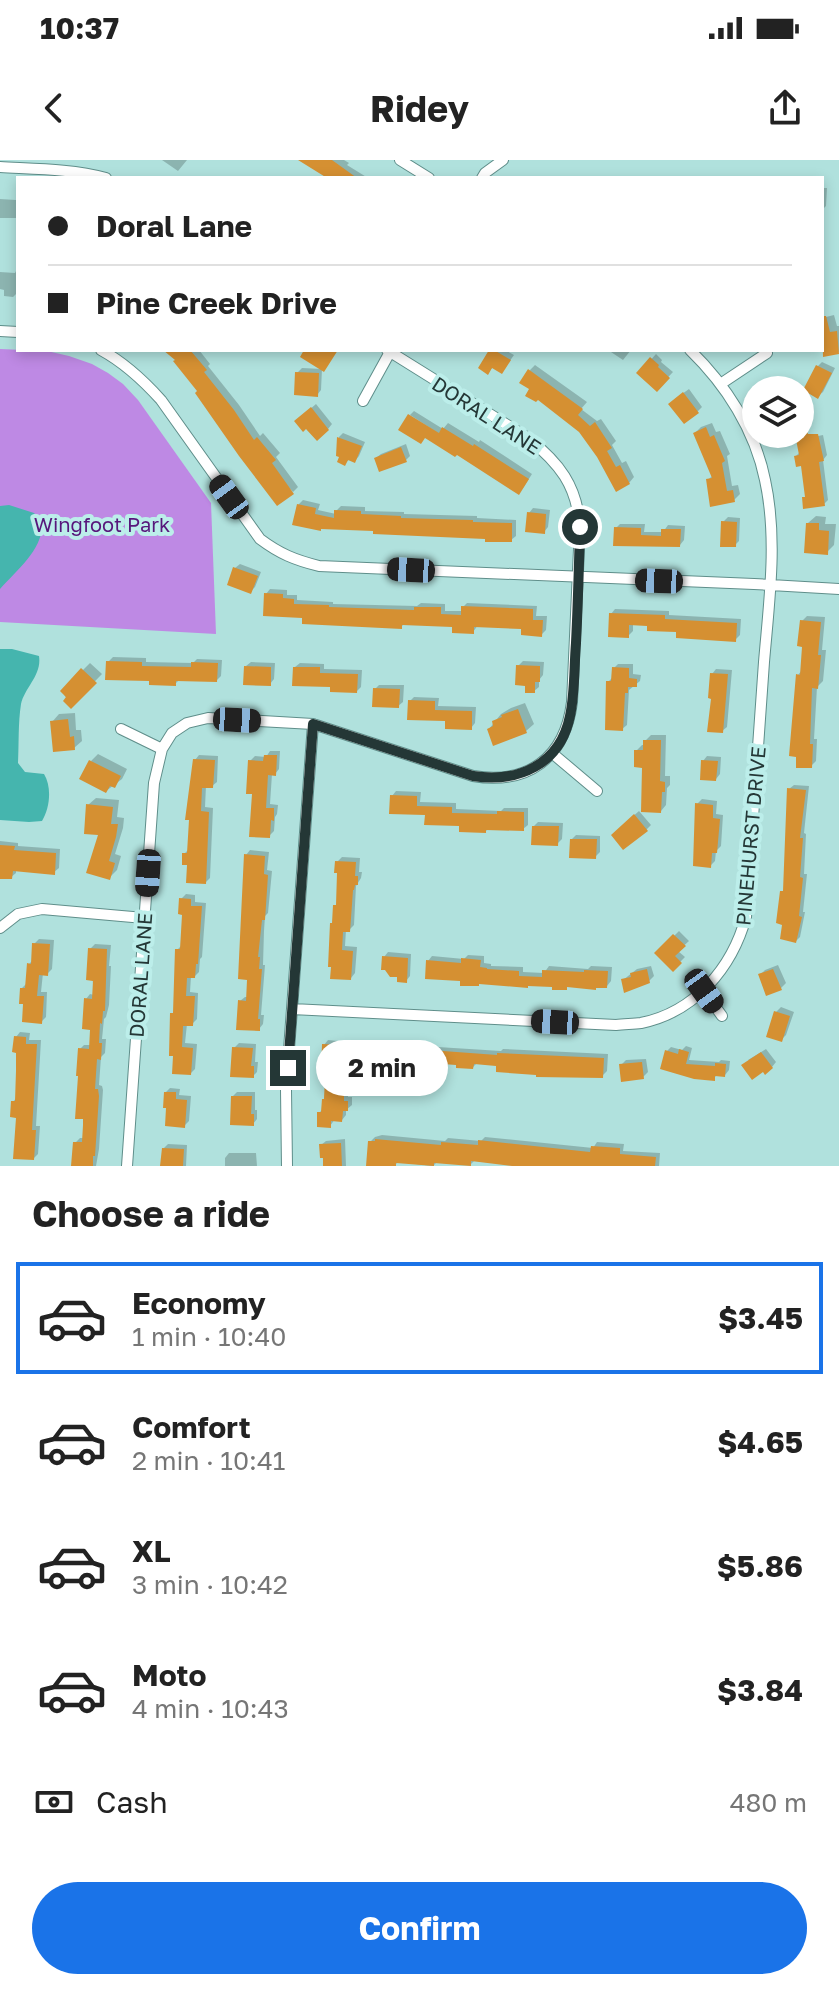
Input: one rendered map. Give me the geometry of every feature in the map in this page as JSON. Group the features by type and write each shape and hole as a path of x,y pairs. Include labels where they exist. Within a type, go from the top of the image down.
{"street":[{"path":"400,160 426,176"},
{"path":"483,176 503,160"},
{"path":"0,167 100,176"},
{"path":"104,352 144,381 161,400 260,539 298,561 319,566 839,589"},
{"path":"363,401 388,352"},
{"name":"DORAL LANE","path":"127,1166 154,783 162,749 172,733 179,727 208,718 313,724 489,779 512,777 534,768 552,753 567,729 571,716 579,578 579,510 567,480 548,454 528,438 391,352"},
{"name":"PINEHURST DRIVE","path":"292,1009 616,1025 641,1023 686,1005 704,991 730,958 746,917 772,523 765,478 752,437 722,383 692,352"},
{"path":"722,383 767,353"},
{"path":"287,1166 286,1090 313,724"},
{"path":"121,729 162,749"},
{"path":"552,753 597,791"},
{"path":"0,928 18,914 42,909 144,918"},
{"path":"704,991 722,1016"}],"green space":[{"name":"Wingfoot Park","path":"0,349 51,352 92,364 123,384 138,400 211,503 216,634 0,622"}],"water":[{"path":"9,505 34,513 42,522 41,532 34,550 0,589 0,506"},
{"path":"0,649 39,656 36,675 21,704 18,763 25,772 44,774 47,779 49,798 42,821 0,820"}],"building":[{"path":"298,160 332,160 354,176 324,176"},
{"path":"826,316 830,332 837,331 839,354 823,357"},
{"path":"165,352 192,352 254,440 257,437 276,460 272,463 294,494 277,506 239,456 175,360"},
{"path":"303,352 337,352 324,372 300,357"},
{"path":"488,352 497,352 511,360 502,374 492,368 488,375 478,368"},
{"path":"650,357 670,378 657,392 636,373"},
{"path":"816,365 832,373 818,399 814,397 814,376 810,376"},
{"path":"528,369 583,409 578,415 590,426 595,422 612,448 607,451 616,467 620,465 630,484 616,492 579,432 538,400 536,402 525,396 529,389 519,383"},
{"path":"295,372 319,373 318,397 294,395"},
{"path":"683,392 699,413 684,424 668,404"},
{"path":"311,407 329,430 317,441 294,421"},
{"path":"408,414 439,433 442,427 474,444 529,479 519,495 457,455 455,457 425,438 421,444 398,430"},
{"path":"706,427 710,437 714,435 725,461 722,463 727,491 733,490 735,502 710,507 706,479 712,478 693,433"},
{"path":"814,434 818,434 824,461 819,462 825,506 803,509 802,497 805,497 801,466 796,467 794,456 799,455 798,448 814,448"},
{"path":"337,437 362,446 355,463 348,460 345,466 337,462"},
{"path":"401,447 407,462 379,472 374,458"},
{"path":"297,504 316,508 315,514 334,518 334,510 401,518 512,523 512,542 373,534 373,531 321,531 292,525"},
{"path":"527,512 546,514 545,534 525,532"},
{"path":"721,521 737,522 736,547 720,547"},
{"path":"806,523 819,523 819,530 829,531 828,555 804,553"},
{"path":"614,527 641,528 641,535 661,536 661,529 681,529 680,547 613,546"},
{"path":"233,567 258,576 251,594 227,585"},
{"path":"264,593 283,594 283,598 294,599 294,604 414,610 414,607 441,607 441,614 461,615 461,606 533,609 533,620 543,620 542,637 521,635 521,629 474,627 474,634 452,633 452,627 402,625 402,629 302,624 302,618 263,616"},
{"path":"609,613 737,623 736,642 676,638 676,632 647,631 647,626 629,625 629,638 608,637"},
{"path":"800,620 821,622 818,689 812,688 812,768 796,768 796,757 789,756 796,674 800,675 802,647 797,646"},
{"path":"106,661 142,662 142,666 191,667 191,662 218,663 217,682 176,681 176,686 149,685 149,681 105,680"},
{"path":"516,665 540,666 540,682 535,682 535,693 525,693 525,686 515,685"},
{"path":"244,666 271,667 271,686 243,685"},
{"path":"293,667 320,667 320,673 358,674 357,693 330,692 330,687 292,686"},
{"path":"612,667 629,668 629,678 637,679 637,687 628,687 628,693 625,693 623,731 605,730 606,681 611,681"},
{"path":"81,668 97,683 71,709 63,701 66,697 60,691"},
{"path":"710,673 728,674 723,733 707,732"},
{"path":"373,688 400,689 399,708 372,707"},
{"path":"408,700 435,701 435,710 472,711 472,730 445,729 445,721 407,720"},
{"path":"518,709 527,733 493,746 487,729 493,726 492,721"},
{"path":"68,719 75,750 53,752 50,721"},
{"path":"643,740 661,740 660,781 665,782 665,792 662,792 661,813 641,812 642,768 634,767 634,750 643,750"},
{"path":"264,755 277,755 276,776 268,775 266,808 274,808 274,821 271,820 270,838 249,837 252,794 246,794 248,760 263,761"},
{"path":"193,759 215,760 213,788 202,788 201,811 209,812 206,884 186,883 187,865 182,865 182,853 187,853 189,820 185,820"},
{"path":"89,760 121,776 115,788 110,786 106,793 79,779"},
{"path":"701,760 718,761 716,781 700,780"},
{"path":"787,788 806,790 800,838 803,838 799,916 802,917 796,943 780,939 782,925 776,923 780,891 783,891"},
{"path":"390,795 417,796 417,806 452,807 452,813 524,812 524,831 459,832 459,826 424,825 425,815 389,814"},
{"path":"695,803 713,805 713,818 720,819 717,853 712,853 711,868 693,866"},
{"path":"86,804 113,807 111,824 118,824 109,861 115,863 110,880 86,873 98,835 84,834"},
{"path":"634,814 648,831 623,850 611,835"},
{"path":"532,826 559,826 558,846 531,845"},
{"path":"570,839 597,839 596,859 569,858"},
{"path":"0,845 15,846 14,850 56,853 55,875 13,871 12,879 0,879"},
{"path":"244,854 265,856 264,874 268,875 265,920 262,920 258,957 259,969 262,969 260,1031 236,1030 238,1000 246,1001 247,980 238,979"},
{"path":"335,861 356,862 355,876 358,876 358,885 353,890 350,932 343,932 342,950 353,951 351,980 330,979 331,967 328,967 330,923 333,905 336,905"},
{"path":"179,898 191,899 191,906 202,906 198,964 195,978 187,978 186,996 195,996 193,1026 183,1026 182,1047 193,1048 191,1075 172,1074 173,1056 169,1056 175,949 180,949 182,915 178,914"},
{"path":"673,934 686,946 675,956 682,963 673,972 654,953"},
{"path":"32,943 50,944 48,976 39,975 37,996 44,996 42,1024 22,1022 23,1004 19,1004 20,988 25,988 27,963 31,964"},
{"path":"88,948 107,949 105,1011 100,1023 101,1060 97,1059 95,1089 98,1089 99,1096 95,1156 93,1166 71,1166 73,1142 82,1142 83,1119 75,1119 76,1076 78,1048 89,1049 90,1030 82,1029 84,998 92,999 93,981 86,980"},
{"path":"382,956 408,958 407,983 397,982 397,977 390,977 385,970 381,970"},
{"path":"461,958 481,960 480,967 487,969 519,971 519,976 542,977 542,970 608,971 607,988 567,987 567,990 552,990 552,987 460,986 460,981 425,979 426,960 461,963"},
{"path":"647,969 650,983 624,993 621,979"},
{"path":"773,969 782,990 766,996 758,974"},
{"path":"774,1011 790,1016 782,1042 766,1037"},
{"path":"14,1036 26,1037 26,1044 37,1044 32,1130 36,1130 34,1160 13,1159 16,1118 10,1117 11,1101 15,1101"},
{"path":"322,1044 344,1045 341,1094 344,1094 344,1101 348,1101 348,1111 343,1111 342,1122 331,1121 331,1128 317,1127 317,1112 321,1112 324,1099"},
{"path":"232,1047 253,1048 251,1066 254,1066 254,1078 230,1077"},
{"path":"376,1047 390,1048 396,1057 403,1057 402,1074 375,1073"},
{"path":"416,1049 604,1058 603,1078 536,1077 496,1072 496,1066 474,1064 473,1069 430,1063 430,1066 415,1065"},
{"path":"679,1049 689,1052 686,1064 726,1064 725,1077 715,1076 715,1081 694,1079 660,1069 665,1050 678,1054"},
{"path":"761,1052 773,1068 752,1080 741,1065"},
{"path":"642,1062 644,1079 621,1082 619,1064"},
{"path":"164,1092 176,1092 176,1099 187,1100 185,1128 165,1126"},
{"path":"231,1096 252,1096 254,1126 230,1125"},
{"path":"478,1140 590,1152 591,1146 620,1148 620,1154 656,1157 655,1166 512,1166 471,1161 471,1166 396,1163 396,1166 366,1166 368,1141 441,1145 441,1142 478,1145"},
{"path":"341,1143 342,1166 323,1166 319,1144"},
{"path":"162,1148 184,1149 183,1166 160,1166"}],"route":[{"path":"288,1068 313,724 489,779 512,777 544,761 561,741 571,716 580,527"}]}
